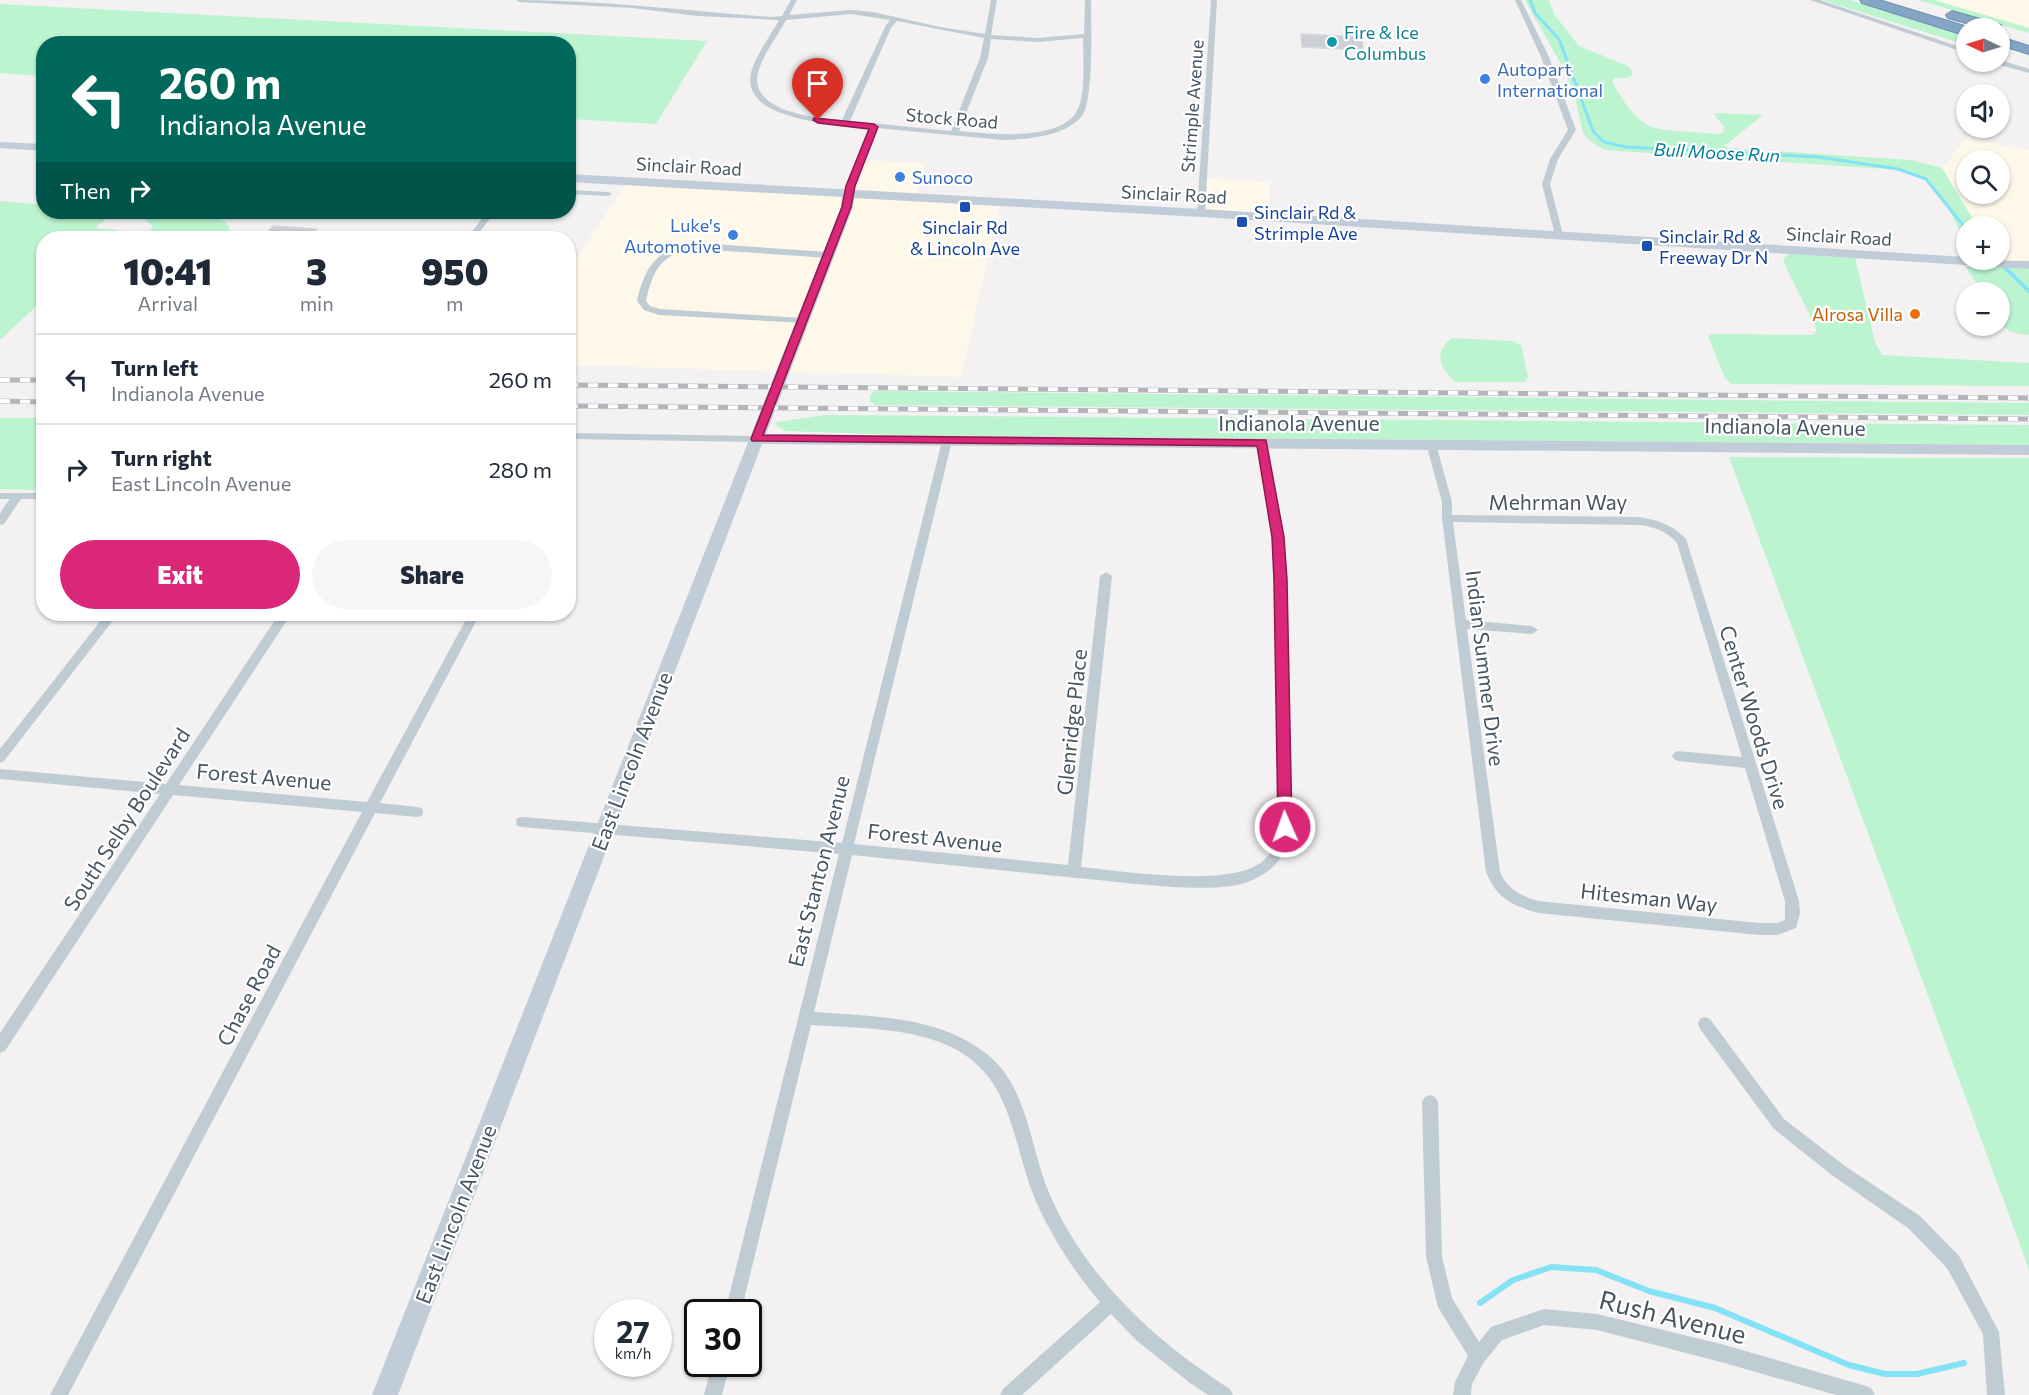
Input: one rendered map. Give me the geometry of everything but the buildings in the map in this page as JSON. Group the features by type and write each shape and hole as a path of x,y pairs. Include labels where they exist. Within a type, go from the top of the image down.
{"highway":[{"path":"1866,0 1956,28"},
{"path":"1901,0 1961,18"},
{"path":"2010,32 2029,38"},
{"path":"2010,44 2029,50"}],"main road":[{"path":"0,146 36,148"},
{"name":"Sinclair Road","path":"576,178 1201,213 2029,265"},
{"name":"East Lincoln Avenue","path":"385,1395 847,207 849,193"},
{"name":"Indianola Avenue","path":"756,439 2029,450"}],"street":[{"path":"519,0 652,8 726,16 784,18 850,12 989,37 1038,40 1086,36 1088,0"},
{"path":"652,8 660,0"},
{"path":"784,18 794,0"},
{"path":"954,134 976,82 989,37 994,0"},
{"name":"Strimple Avenue","path":"1201,213 1214,0"},
{"path":"1518,0 1545,57 1572,130 1554,159 1546,184 1559,235"},
{"path":"1813,0 1956,48"},
{"name":"Stock Road","path":"784,18 755,70 753,82 756,94 765,102 787,114 845,123 1003,138 1031,136 1065,125 1080,112 1085,99 1086,36"},
{"path":"845,123 888,27 895,19"},
{"path":"2010,65 2029,71"},
{"name":"East Lincoln Avenue","path":"849,193 874,127"},
{"path":"576,192 608,194"},
{"path":"476,231 486,219"},
{"path":"802,321 660,312 647,308 641,301 647,279 661,257 669,251 688,246 828,255"},
{"name":"Indianola Avenue","path":"576,436 756,439"},
{"name":"East Stanton Avenue","path":"736,1299 947,441"},
{"name":"Forest Avenue","path":"522,822 847,849 1138,878 1217,882 1245,877 1268,865 1280,848 1285,827 1281,580 1278,537 1262,443"},
{"name":"Indian Summer Drive","path":"1431,444 1447,502 1460,624 1493,872 1497,884 1506,894"},
{"path":"0,496 36,496"},
{"path":"0,521 18,496"},
{"name":"Mehrman Way","path":"1448,518 1639,521 1666,527"},
{"name":"Center Woods Drive","path":"1666,527 1682,542 1792,901 1791,924"},
{"name":"Glenridge Place","path":"1074,871 1106,576"},
{"path":"0,758 107,621"},
{"name":"South Selby Boulevard","path":"0,1046 280,621"},
{"name":"Chase Road","path":"59,1395 470,621"},
{"path":"1460,624 1532,630"},
{"path":"1678,756 1748,763"},
{"name":"Forest Avenue","path":"0,774 417,812"},
{"name":"Hitesman Way","path":"1506,894 1538,907 1759,928 1776,929 1791,924"},
{"path":"805,1018 924,1030 946,1037 967,1048 984,1061 1002,1080 1020,1120 1044,1200 1079,1262 1111,1303 1149,1342 1193,1376 1224,1395"},
{"path":"1705,1024 1779,1124 1839,1171 1914,1222 1953,1262 1991,1332 1996,1395"},
{"path":"1430,1102 1434,1257 1444,1302 1478,1356"},
{"path":"1009,1395 1111,1303"},
{"name":"Rush Avenue","path":"1462,1395 1464,1382 1478,1356 1497,1333 1544,1317 1597,1322 1721,1353 1866,1395"},
{"path":"713,1395 718,1377"}],"shaded area":[{"path":"1934,0 2029,0 2029,28 2010,23 2010,18 1994,18"},
{"path":"1966,138 2029,151 2029,269 2010,268 2010,216 1971,216 1964,204 2010,204 2010,150 1957,150"},
{"path":"1956,151 1956,191 1942,168"},
{"path":"860,160 926,163 916,197 1001,202 961,377 576,365 576,260 627,181 847,193"},
{"path":"1200,178 1269,182 1269,217 1197,213"}],"green space":[{"path":"1525,0 1549,0 1554,14 1579,46 1628,66 1632,71 1632,76 1614,78 1612,81 1633,114 1643,122 1666,130 1717,134 1723,133 1724,127 1714,114 1763,115 1724,146 1911,160 1942,168 1956,191 1956,204 1964,204 1971,216 1956,216 1956,222 1940,194 1928,181 1901,170 1604,150 1583,133 1574,93 1562,66"},
{"path":"1822,0 1850,0 1956,33 1956,42"},
{"path":"1918,0 1934,0 1995,18 1979,18"},
{"path":"0,4 707,41 656,124 576,119 576,36 36,36 36,76 0,73"},
{"path":"2010,22 2029,28 2029,33 2010,27"},
{"path":"0,201 36,204 36,219 106,219 95,228 118,230 36,231 36,307 0,340"},
{"path":"147,219 220,219 226,222 230,231 150,231 153,226 146,221"},
{"path":"1789,254 1855,258 1875,342 1882,355 2029,363 2029,386 1732,384 1725,378 1708,336 1711,334 1813,335 1817,330 1784,263 1784,258"},
{"path":"2029,269 2029,335 2010,330 2010,282 1976,282 1968,270"},
{"path":"1452,338 1513,341 1521,345 1528,377 1525,382 1455,382 1442,366 1441,360 1442,349"},
{"path":"875,391 2029,403 2029,415 875,405 870,401 870,395"},
{"path":"826,415 2029,425 2029,445 901,435 785,431 775,424"},
{"path":"0,418 36,418 36,490 0,489"},
{"path":"1729,457 2029,458 2029,1270 2015,1231"}],"waterway":[{"name":"Bull Moose Run","path":"1530,0 1535,13 1559,39 1593,131 1604,142 1626,147 1819,157 1898,169 1926,179 1956,216"},
{"name":"Bull Moose Run","path":"2007,270 2029,291"},
{"path":"1480,1303 1513,1280 1551,1267 1596,1270 1649,1291 1715,1308 1849,1365 1885,1374 1917,1374 1964,1363"}],"railway":[{"path":"0,380 36,380"},
{"path":"576,385 2029,398"},
{"path":"0,401 36,402"},
{"path":"576,406 2029,419"}],"place":[{"name":"Fire & Ice Columbus","path":"1332,42"},
{"name":"Autopart International","path":"1485,79"},
{"name":"Sunoco","path":"900,177"},
{"name":"Sinclair Rd & Lincoln Ave","path":"965,207"},
{"name":"Sinclair Rd & Strimple Ave","path":"1242,222"},
{"name":"Luke's Automotive","path":"733,235"},
{"name":"Sinclair Rd & Freeway Dr N","path":"1647,246"},
{"name":"Alrosa Villa","path":"1915,314"}],"route":[{"path":"818,120 874,127 850,186 847,207 756,439 1262,443 1278,537 1281,580 1285,827"}]}
